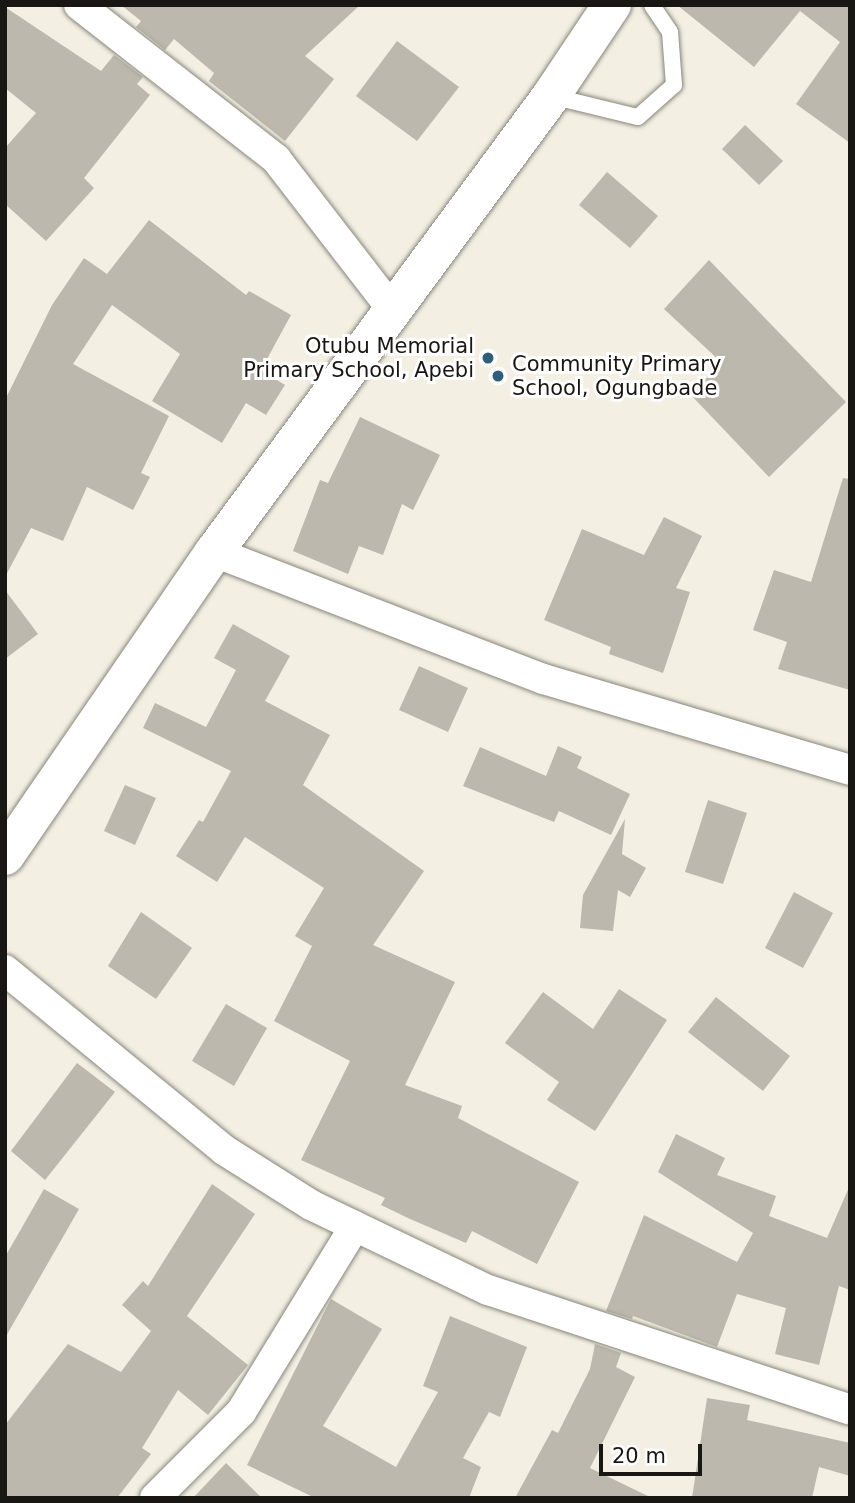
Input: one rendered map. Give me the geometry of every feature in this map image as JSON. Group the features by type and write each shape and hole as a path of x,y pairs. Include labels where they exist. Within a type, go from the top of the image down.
{"street":[{"path":"79,5 276,159 391,308"},
{"path":"5,856 214,552 391,308 551,96 612,5"},
{"path":"214,552 543,679 850,770"},
{"path":"5,970 224,1150 310,1205 488,1290 850,1410"},
{"path":"155,1498 241,1412 355,1226"}],"lane":[{"path":"551,96 638,117 674,85 670,32 652,5"}],"building":[{"path":"121,5 360,5 305,56 334,79 285,141 209,81 214,73 174,39 165,50 136,27 141,21"},
{"path":"677,5 850,5 850,143 796,104 840,42 800,11 754,67"},
{"path":"5,7 101,71 114,55 143,77 137,84 150,95 84,178 94,188 46,241 5,204 5,148 36,113 5,88"},
{"path":"397,41 459,87 417,141 356,96"},
{"path":"745,125 783,161 759,185 722,149"},
{"path":"607,172 658,216 630,248 579,205"},
{"path":"149,220 246,295 249,291 291,315 261,370 285,385 266,415 246,403 222,443 152,401 180,354 112,305 73,364 169,416 141,473 150,477 133,510 87,487 63,541 31,528 5,577 5,400 52,305 84,258 107,274"},
{"path":"709,260 846,402 769,477 690,394 722,363 664,309"},
{"path":"360,417 440,455 413,510 402,504 383,555 359,546 348,574 293,551 320,480 328,483"},
{"path":"843,478 850,479 850,690 778,669 787,642 753,630 774,570 811,582"},
{"path":"664,517 702,536 676,588 690,592 663,673 609,654 611,647 544,620 582,529 644,555"},
{"path":"5,590 38,634 5,659"},
{"path":"233,624 290,656 265,701 330,735 303,785 424,871 373,945 455,982 405,1085 462,1106 458,1118 579,1182 537,1264 472,1231 466,1243 410,1219 381,1205 385,1198 301,1160 350,1061 274,1021 312,946 295,936 324,888 245,837 217,882 176,856 199,820 203,822 231,771 143,728 155,703 206,727 236,670 214,658"},
{"path":"419,666 468,688 448,732 399,710"},
{"path":"558,746 582,757 577,768 630,794 611,835 559,811 554,822 463,786 480,747 546,776"},
{"path":"125,785 156,798 135,845 104,831"},
{"path":"708,800 747,813 723,884 685,872"},
{"path":"625,819 622,854 646,868 630,897 618,890 613,931 580,928 583,895"},
{"path":"794,892 833,913 803,968 765,948"},
{"path":"141,912 192,948 156,999 108,966"},
{"path":"619,989 667,1020 595,1131 547,1100 559,1082 505,1043 543,992 593,1029"},
{"path":"716,997 790,1056 763,1091 688,1032"},
{"path":"226,1004 267,1028 234,1086 192,1061"},
{"path":"77,1063 115,1092 45,1180 11,1151"},
{"path":"676,1134 725,1158 717,1175 776,1196 769,1216 827,1238 850,1185 850,1290 839,1286 819,1365 775,1354 786,1308 737,1294 717,1347 633,1316 632,1319 606,1311 644,1215 737,1262 753,1233 658,1172"},
{"path":"212,1184 255,1214 187,1316 248,1365 208,1415 178,1390 142,1448 151,1454 117,1498 5,1498 5,1425 68,1344 121,1372 151,1331 122,1305 143,1281 148,1286"},
{"path":"44,1189 79,1209 5,1338 5,1257"},
{"path":"331,1299 382,1329 323,1426 396,1467 438,1392 423,1386 450,1316 527,1347 500,1417 489,1412 463,1458 481,1467 469,1498 315,1498 247,1465"},
{"path":"595,1344 621,1353 616,1367 635,1377 590,1468 652,1498 515,1498 552,1430 558,1433 590,1369"},
{"path":"707,1398 750,1405 747,1420 850,1443 850,1476 819,1467 812,1498 692,1498"},
{"path":"226,1463 262,1498 193,1498"}],"place":[{"name":"Otubu Memorial Primary School, Apebi","path":"488,358"},
{"name":"Community Primary School, Ogungbade","path":"498,376"}]}
